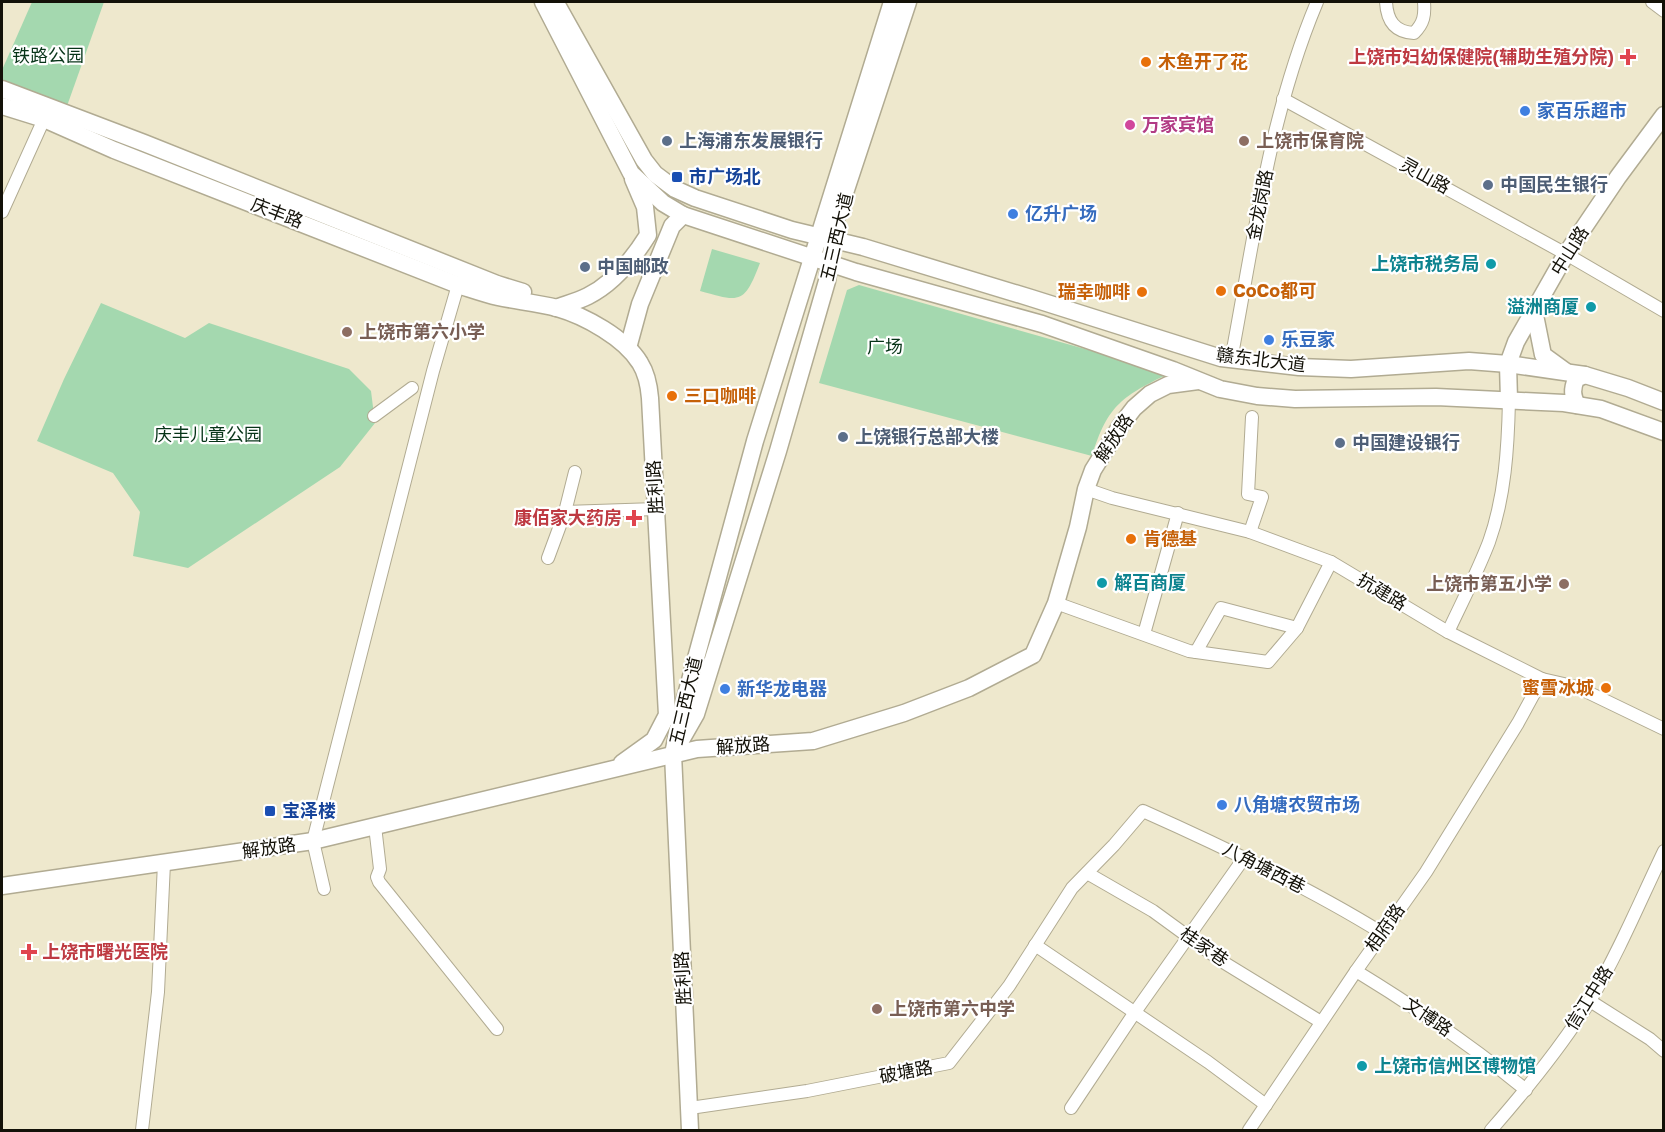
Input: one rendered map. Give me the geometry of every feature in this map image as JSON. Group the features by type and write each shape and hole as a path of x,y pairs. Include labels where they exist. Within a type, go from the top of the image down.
{"main road":[{"path":"2,89 144,143 497,284 560,306 589,296 612,280 634,256 648,235 645,207 631,173 543,2"},
{"path":"555,2 635,145 655,174 675,189 695,198 826,239"},
{"name":"五三西大道","path":"673,754 696,714 778,451 827,281 830,264 826,239 845,158 892,2"},
{"name":"五三西大道","path":"673,754 682,706 755,441 812,257 826,239 836,220 908,2"},
{"name":"庆丰路","path":"2,106 44,119 114,150 458,285 495,296 560,306"},
{"name":"中山路","path":"1509,400 1508,364 1516,342 1566,254 1618,177 1664,115"},
{"path":"631,173 663,203 683,215 935,296 1042,324 1220,389 1257,396 1295,399 1436,397 1577,405 1601,409 1664,432"},
{"path":"628,348 641,300 672,226 683,215"},
{"name":"赣东北大道","path":"826,239 863,247 1232,360 1299,367 1351,369 1469,361 1508,364 1585,375 1664,402"},
{"name":"胜利路","path":"560,306 597,325 628,348 640,363 648,379 667,715 654,740 615,769"},
{"path":"1534,310 1543,355 1565,371"},
{"path":"1577,405 1573,396 1573,387 1576,379 1585,375"},
{"name":"解放路","path":"2,886 313,841 696,749 813,741 904,713 958,692 1033,655 1056,603 1078,527 1086,489 1093,470 1108,444 1134,408 1150,394 1168,385 1198,381"},
{"name":"胜利路","path":"673,754 690,1131"}],"street":[{"name":"金龙岗路","path":"1232,360 1261,195 1283,99 1317,2"},
{"path":"1386,2 1391,22 1398,29 1414,33 1424,19 1424,2"},
{"path":"1652,2 1664,11"},
{"name":"灵山路","path":"1283,99 1566,254 1664,311"},
{"path":"2,212 44,119"},
{"path":"324,889 313,841 430,383 458,285"},
{"path":"374,416 412,388"},
{"path":"1429,636 1443,628 1489,541 1508,454 1509,400"},
{"path":"1250,532 1262,498 1248,494 1252,417"},
{"path":"548,558 565,512 575,472"},
{"name":"抗建路","path":"1086,489 1112,498 1250,532 1331,562 1443,628 1542,680 1577,687 1664,729"},
{"path":"565,512 656,508"},
{"path":"1144,634 1178,513"},
{"path":"1056,603 1196,652 1268,662 1297,628 1331,562"},
{"path":"1196,652 1221,608 1297,628"},
{"name":"相府路","path":"1249,1131 1321,1022 1426,872 1542,680"},
{"name":"八角塘西巷","path":"1143,811 1327,899 1382,933"},
{"name":"破塘路","path":"690,1108 807,1091 949,1063 1009,986 1072,888 1143,811"},
{"path":"375,826 380,869 377,877 379,882 497,1029"},
{"name":"信江中路","path":"1491,1131 1526,1090 1590,1001 1610,965 1664,851"},
{"path":"1071,1108 1244,858"},
{"path":"142,1131 158,992 164,862"},
{"name":"桂家巷","path":"1087,873 1153,911 1223,962 1321,1022"},
{"path":"1035,945 1136,1012 1266,1104"},
{"name":"文博路","path":"1356,971 1422,1012 1526,1090"},
{"path":"1590,1001 1650,1039 1664,1051"}],"green space":[{"name":"铁路公园","path":"32,2 104,2 67,106 2,83 2,70"},
{"path":"712,249 760,263 750,287 739,297 724,297 700,291"},
{"name":"广场","path":"859,285 1170,373 1140,388 1119,404 1104,424 1092,456 819,383 847,290"},
{"name":"庆丰儿童公园","path":"101,303 185,338 209,323 349,369 371,391 375,423 340,467 188,568 133,556 140,512 113,473 37,441"}],"place":[{"name":"上饶市妇幼保健院(辅助生殖分院)","path":"1628,57"},
{"name":"木鱼开了花","path":"1146,62"},
{"name":"家百乐超市","path":"1525,111"},
{"name":"万家宾馆","path":"1130,125"},
{"name":"上海浦东发展银行","path":"667,141"},
{"name":"上饶市保育院","path":"1244,141"},
{"name":"市广场北","path":"677,177"},
{"name":"中国民生银行","path":"1488,185"},
{"name":"亿升广场","path":"1013,214"},
{"name":"上饶市税务局","path":"1491,264"},
{"name":"中国邮政","path":"585,267"},
{"name":"CoCo都可","path":"1221,291"},
{"name":"瑞幸咖啡","path":"1142,292"},
{"name":"溢洲商厦","path":"1591,307"},
{"name":"上饶市第六小学","path":"347,332"},
{"name":"乐豆家","path":"1269,340"},
{"name":"三口咖啡","path":"672,396"},
{"name":"上饶银行总部大楼","path":"843,437"},
{"name":"中国建设银行","path":"1340,443"},
{"name":"康佰家大药房","path":"634,518"},
{"name":"肯德基","path":"1131,539"},
{"name":"解百商厦","path":"1102,583"},
{"name":"上饶市第五小学","path":"1564,584"},
{"name":"蜜雪冰城","path":"1606,688"},
{"name":"新华龙电器","path":"725,689"},
{"name":"八角塘农贸市场","path":"1222,805"},
{"name":"宝泽楼","path":"270,811"},
{"name":"上饶市曙光医院","path":"29,952"},
{"name":"上饶市第六中学","path":"877,1009"},
{"name":"上饶市信州区博物馆","path":"1362,1066"}]}
